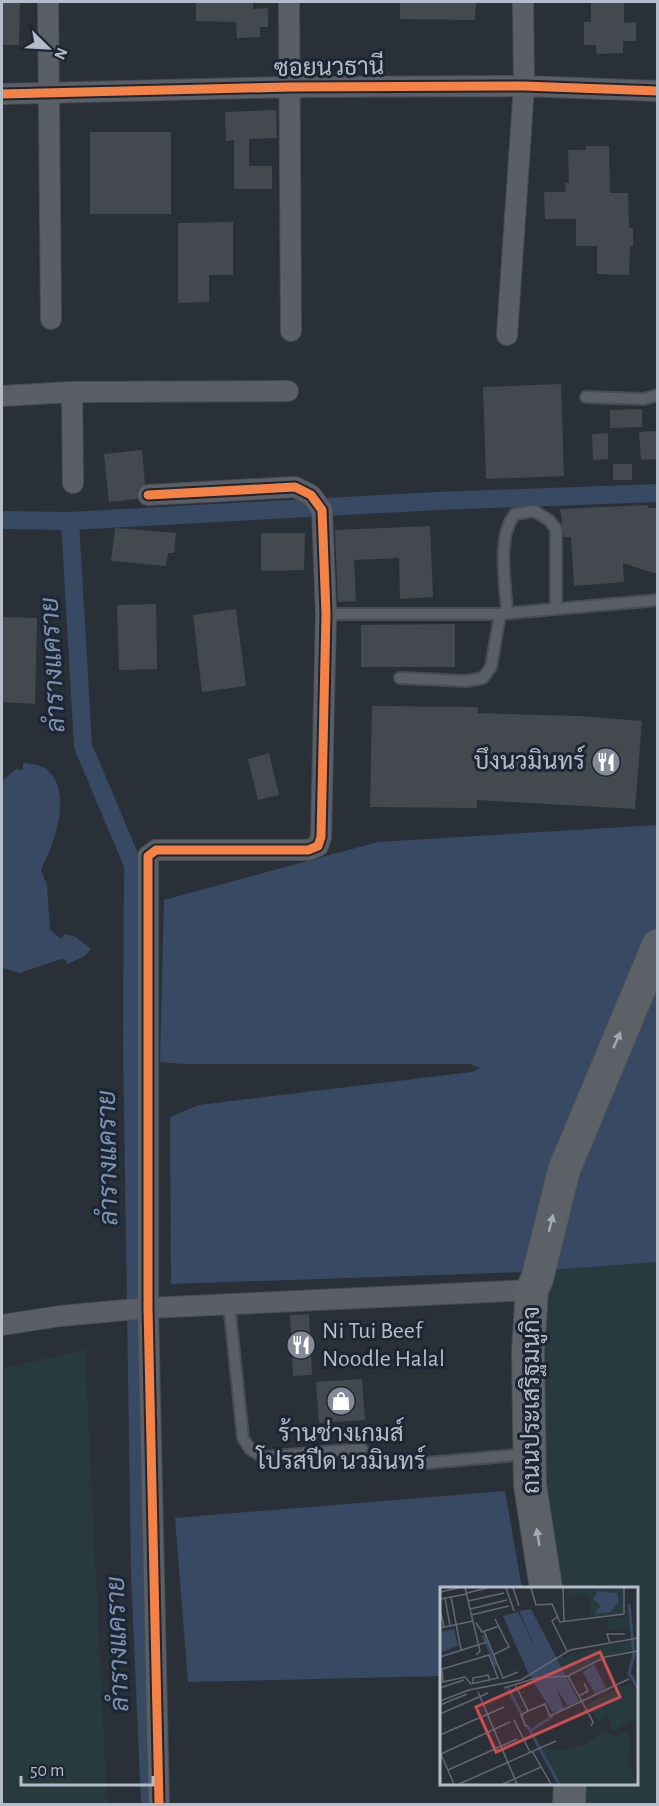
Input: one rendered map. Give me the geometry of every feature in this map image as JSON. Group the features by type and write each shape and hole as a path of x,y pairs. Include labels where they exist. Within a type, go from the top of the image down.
{"main road":[{"name":"ถนนประเสริฐมนูกิจ","path":"546,1587 529,1469 528,1351 534,1285 564,1170 657,945"},
{"path":"569,1804 570,1785"}],"street":[{"path":"48,2 51,319"},
{"path":"289,2 291,331"},
{"path":"507,334 524,86 523,2"},
{"name":"ซอยนวธานี","path":"2,94 290,87 524,86 657,91"},
{"path":"2,396 288,391"},
{"path":"72,393 73,483"},
{"path":"148,495 295,487 311,495 319,507 326,614 321,837 318,846 308,850 156,850 148,856 138,1308 159,1804"},
{"path":"2,1325 138,1308 534,1285"}],"lane":[{"path":"586,397 644,399 657,395"},
{"path":"400,678 467,681 483,678 491,667 503,614 508,524 515,514 534,511 549,520 556,530 556,609"},
{"path":"326,614 503,614 657,600"},
{"path":"229,1304 243,1438 250,1449 264,1457 362,1449"},
{"path":"427,1463 529,1469"}],"green space":[{"path":"657,1262 657,1804 576,1804 577,1785 638,1785 638,1587 535,1587 511,1471 524,1272"},
{"path":"85,1349 107,1804 2,1804 2,1369"}],"water":[{"path":"23,763 44,767 54,778 59,790 60,804 56,833 41,870 47,885 50,930 61,939 65,934 76,937 91,949 85,956 67,964 66,960 61,959 20,973 2,968 2,781 16,769 23,770"},
{"path":"657,825 657,1262 524,1272 171,1284 170,1117 199,1105 472,1072 480,1068 470,1064 183,1064 160,1062 164,900 378,842"},
{"path":"505,1491 522,1587 440,1587 440,1676 188,1682 175,1518"}],"building":[{"path":"2,2 20,2 19,45 2,45"},
{"path":"196,2 253,2 253,9 268,8 268,27 260,27 260,37 237,38 236,22 196,21"},
{"path":"400,2 476,2 475,20 400,19"},
{"path":"591,2 624,2 624,23 636,22 636,41 623,41 623,53 597,54 596,45 584,45 584,22 591,22"},
{"path":"276,110 277,138 249,139 249,166 272,166 272,189 234,189 234,140 226,141 225,112"},
{"path":"90,132 171,132 171,214 90,214"},
{"path":"586,146 609,146 610,193 628,193 629,228 633,228 629,275 597,274 597,246 576,246 576,219 545,219 544,192 566,192 565,183 569,183 568,150 586,150"},
{"path":"233,222 233,275 209,275 209,302 178,303 178,223"},
{"path":"561,384 564,476 486,479 483,387"},
{"path":"642,409 642,427 610,428 610,410"},
{"path":"657,431 657,459 641,460 639,432"},
{"path":"608,433 608,459 593,460 592,434"},
{"path":"142,450 145,484 137,490 137,499 109,502 104,454"},
{"path":"613,464 632,464 632,480 613,480"},
{"path":"648,505 648,508 657,508 657,574 623,563 624,582 574,586 571,537 564,537 560,509"},
{"path":"430,526 433,597 400,599 399,558 354,560 356,601 338,602 335,530"},
{"path":"115,528 176,533 174,553 168,553 166,566 111,561"},
{"path":"261,533 305,533 304,570 261,571"},
{"path":"156,604 157,669 119,670 117,605"},
{"path":"236,609 246,686 202,692 193,615"},
{"path":"2,617 37,618 35,704 2,702"},
{"path":"455,624 455,667 361,667 361,625"},
{"path":"372,706 478,707 478,713 578,716 642,721 635,809 477,800 477,808 370,807"},
{"path":"269,753 279,795 258,800 248,759"},
{"name":"Ni Tui Beef Noodle Halal","path":"309,1314 312,1375 293,1376 290,1315"},
{"name":"ร้านช่างเกมส์ โปรสปีด นวมินทร์","path":"362,1379 365,1420 319,1423 316,1382"}],"waterway":[{"path":"2,520 70,521 437,501 658,493"},
{"name":"ลำรางแคราย","path":"70,521 83,746 133,865 132,1043 140,1574 150,1801"}],"cycle path":[{"path":"2,94 290,87 524,86 658,91"},
{"path":"148,495 295,487 311,495 322,510 326,614 321,837 318,846 308,850 156,850 148,856 148,1308 159,1804"}],"place":[{"name":"บึงนวมินทร์","path":"606,762"},
{"name":"Ni Tui Beef Noodle Halal","path":"301,1345"},
{"name":"ร้านช่างเกมส์ โปรสปีด นวมินทร์","path":"341,1401"}]}
